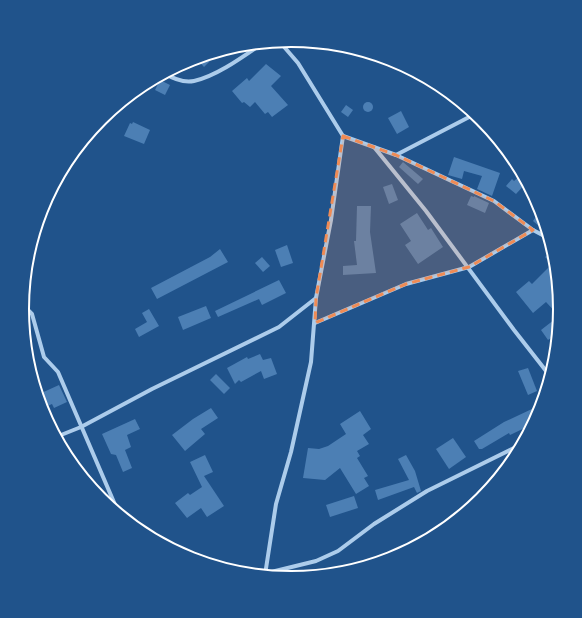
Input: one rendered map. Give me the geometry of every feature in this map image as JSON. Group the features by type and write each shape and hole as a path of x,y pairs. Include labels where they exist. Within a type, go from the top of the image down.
{"street":[{"path":"285,47 298,63 343,136 396,155 494,201 533,230 542,235"},
{"path":"170,77 174,79 193,81 227,67 253,50"},
{"path":"396,155 469,117"},
{"path":"265,569 276,504 291,452 311,362 316,298 331,220 343,136"},
{"path":"374,147 469,267 514,330 546,370"},
{"path":"315,323 406,284 469,267 533,230"},
{"path":"61,435 81,427 152,389 279,327 316,298"},
{"path":"29,311 32,314 44,357 58,372 114,502"},
{"path":"279,570 316,561 327,556 427,491 513,449"}],"highlighted area":[{"path":"343,136 396,155 494,201 533,230 469,267 406,284 315,323 316,298"}],"building":[{"path":"211,60 204,67 201,63"},
{"path":"266,64 281,76 271,86 288,105 272,117 268,112 265,114 255,102 250,107 244,102 242,103 232,91 247,78 249,81"},
{"path":"162,81 170,85 165,95 155,90 159,83"},
{"path":"368,102 373,107 368,112 363,107"},
{"path":"346,105 353,110 348,117 341,112"},
{"path":"401,111 409,127 397,134 388,118"},
{"path":"133,122 150,130 144,144 124,136 130,123 132,124"},
{"path":"454,157 500,173 492,196 477,189 482,176 464,171 462,179 448,175"},
{"path":"403,162 423,179 418,184 399,167"},
{"path":"518,178 523,187 516,194 506,186 512,179 514,181"},
{"path":"392,184 398,200 389,204 383,187"},
{"path":"471,196 489,203 485,213 467,205"},
{"path":"357,206 371,206 370,232 376,273 343,275 343,266 357,265 354,241 356,241"},
{"path":"417,213 428,230 431,228 443,247 418,264 405,245 411,241 400,224"},
{"path":"536,217 540,227 533,221"},
{"path":"287,245 293,263 281,267 275,250"},
{"path":"220,249 228,262 157,299 151,288 210,257"},
{"path":"262,257 270,266 263,272 255,263"},
{"path":"550,266 553,310 546,302 533,313 516,292 529,281 532,284"},
{"path":"279,280 286,293 262,305 259,299 218,317 215,311"},
{"path":"206,306 211,318 183,330 178,317"},
{"path":"149,309 159,326 139,337 135,329 147,322 142,313"},
{"path":"552,321 551,338 548,340 541,330"},
{"path":"260,354 263,360 271,358 277,374 264,379 261,371 241,382 239,380 235,384 227,368 247,357 248,359"},
{"path":"528,368 537,391 528,395 518,371"},
{"path":"216,374 230,388 224,394 210,380"},
{"path":"59,385 67,402 54,408 52,404 48,406 43,392"},
{"path":"211,408 218,418 201,429 205,434 185,451 172,435 193,419"},
{"path":"533,408 524,428 510,435 509,433 482,449 479,449 474,441 504,422"},
{"path":"360,411 371,429 363,435 369,444 357,451 360,456 357,458 368,476 364,478 369,486 356,494 340,468 325,480 303,478 308,448 319,449 328,446 346,434 340,424"},
{"path":"135,419 140,429 127,435 131,447 125,450 132,468 123,472 116,455 111,454 102,434"},
{"path":"453,438 466,457 449,469 436,449"},
{"path":"205,455 213,472 204,476 224,506 207,517 201,508 187,518 175,503 188,493 190,495 202,487 190,462"},
{"path":"406,455 415,471 421,491 417,493 414,487 378,500 375,490 409,480 398,459"},
{"path":"354,496 358,508 330,517 326,505"}]}
